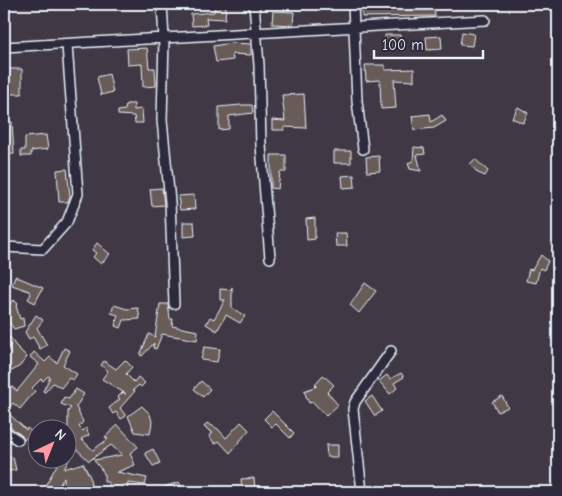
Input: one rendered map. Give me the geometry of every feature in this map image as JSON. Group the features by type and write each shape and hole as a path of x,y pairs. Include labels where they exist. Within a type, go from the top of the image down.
{"street":[{"path":"162,4 164,39 162,120 170,202 174,304"},
{"path":"254,4 259,65 261,145 270,258"},
{"path":"353,4 357,101 364,149"},
{"path":"4,47 67,45 485,20"},
{"path":"4,247 43,249 67,222 78,194 67,45"},
{"path":"362,492 353,410 354,402 391,351"},
{"path":"4,431 18,440"}],"building":[{"path":"215,4 226,5 225,19 206,18 207,25 192,26 191,14 214,12"},
{"path":"362,4 372,4 372,6 434,4 435,16 362,17"},
{"path":"273,11 294,12 293,25 272,24"},
{"path":"462,32 474,34 472,46 460,45"},
{"path":"385,35 400,35 400,47 386,47"},
{"path":"441,36 442,49 427,50 426,37"},
{"path":"231,43 251,44 251,55 232,54 233,60 216,62 213,46"},
{"path":"147,48 149,68 155,68 156,86 143,87 142,64 128,65 127,49"},
{"path":"365,65 385,65 385,70 414,69 414,81 394,80 396,108 381,109 380,80 366,81"},
{"path":"6,69 22,69 22,94 6,94"},
{"path":"109,74 113,92 101,95 97,77"},
{"path":"304,94 306,128 284,127 284,130 272,130 272,120 285,121 282,95"},
{"path":"126,104 134,104 134,110 142,109 143,123 135,123 134,116 118,115 118,111 125,110"},
{"path":"252,105 253,113 229,116 229,129 219,130 219,107"},
{"path":"518,107 528,113 523,123 512,118"},
{"path":"430,114 431,122 442,115 446,121 434,128 414,130 412,116"},
{"path":"4,122 12,122 14,154 4,155"},
{"path":"46,135 48,149 31,151 31,156 21,156 21,150 25,150 25,137"},
{"path":"414,147 424,148 425,154 417,155 421,171 410,169 408,163 413,161"},
{"path":"334,151 351,151 351,163 334,163"},
{"path":"271,155 286,155 286,172 280,172 278,189 271,188"},
{"path":"379,156 380,171 367,172 366,157"},
{"path":"475,159 488,171 485,176 478,173 470,164"},
{"path":"67,169 70,196 68,202 59,202 57,170"},
{"path":"354,175 355,187 343,188 342,176"},
{"path":"162,188 164,205 152,206 150,189"},
{"path":"194,195 195,209 180,210 178,196"},
{"path":"315,218 315,239 307,240 306,219"},
{"path":"183,222 194,222 195,236 183,237"},
{"path":"335,233 346,233 347,246 336,246"},
{"path":"97,243 110,254 101,264 93,257 96,253 92,250"},
{"path":"541,255 548,261 544,270 540,268 536,283 526,281 529,269 532,270"},
{"path":"15,276 43,288 35,303 28,299 31,294 29,291 12,285"},
{"path":"365,283 376,291 359,313 350,305"},
{"path":"232,287 232,308 245,316 240,323 226,315 217,331 206,324 210,317 214,319 225,300 220,300 220,289 231,290"},
{"path":"14,300 18,304 16,306 20,319 23,318 24,326 14,329 5,317 10,313 8,305"},
{"path":"160,304 168,304 170,319 173,319 172,326 198,331 197,340 162,334 156,349 153,348 154,343 142,356 140,355 149,334 155,337"},
{"path":"114,305 127,309 138,308 140,319 124,320 121,328 115,326 118,315 111,313"},
{"path":"36,315 43,320 37,328 47,345 40,349 33,337 29,339 25,332"},
{"path":"10,337 27,357 20,366 12,371 4,360 11,353 4,345"},
{"path":"204,347 220,349 217,362 201,360"},
{"path":"64,348 70,351 63,365 77,374 73,380 69,378 61,388 53,383 45,392 43,391 50,377 48,376 43,381 41,379 32,388 35,391 20,409 13,403 7,410 4,407 4,401 10,394 6,391 11,386 17,391 39,364 30,357 34,352 45,362 50,357 57,363"},
{"path":"125,360 132,367 126,374 134,382 138,377 145,383 133,390 135,391 120,408 126,416 121,419 116,412 113,414 109,408 120,399 118,397 123,392 102,379 108,371 101,365 104,361 116,369"},
{"path":"401,373 404,377 394,383 397,388 390,394 379,381 387,375 390,379"},
{"path":"323,375 334,385 327,392 338,405 326,416 313,402 309,403 304,391 317,386 315,384"},
{"path":"201,381 210,389 203,397 194,389"},
{"path":"76,389 84,394 76,407 83,422 79,427 83,431 86,428 89,435 81,439 93,450 108,439 105,437 118,425 138,447 130,453 135,465 117,472 147,478 145,485 128,483 127,489 117,489 117,492 109,492 109,482 104,482 104,473 94,460 122,455 111,445 89,461 78,451 78,418 68,418 68,411 71,408 61,404 64,397 69,399"},
{"path":"372,396 382,411 375,416 365,401"},
{"path":"502,396 508,407 498,412 492,402"},
{"path":"142,406 150,414 152,422 150,434 135,432 128,416"},
{"path":"4,409 26,430 28,429 28,436 24,440 21,435 4,423"},
{"path":"272,411 294,433 290,438 276,424 272,427 264,419"},
{"path":"241,422 249,430 230,453 219,441 215,444 209,436 213,433 204,427 207,423 218,429 226,438"},
{"path":"326,445 338,445 338,457 327,457"},
{"path":"153,449 160,463 153,466 145,453"},
{"path":"13,457 16,470 4,472 4,458"},
{"path":"83,463 90,477 91,486 87,486 86,492 65,492 64,477 56,492 43,490 55,468 78,468 78,465"},
{"path":"254,478 255,490 242,491 241,479"},
{"path":"179,482 184,492 162,492 164,487"}]}
